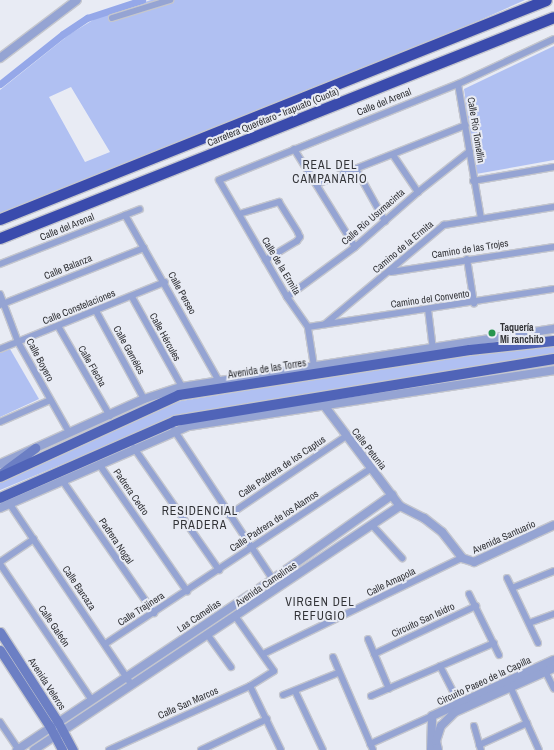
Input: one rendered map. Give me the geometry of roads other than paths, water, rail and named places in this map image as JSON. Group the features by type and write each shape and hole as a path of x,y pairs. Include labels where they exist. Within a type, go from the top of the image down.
{"highway":[{"name":"Carretera Querétaro - Irapuato (Cuota)","path":"0,219 546,0"},
{"name":"Carretera Querétaro - Irapuato (Cuota)","path":"0,238 554,17"}],"main road":[{"name":"Avenida de las Torres","path":"0,477 179,395 470,350 554,341"},
{"path":"0,498 175,421 554,359"},
{"path":"0,474 35,448"},
{"name":"Avenida Veleros","path":"0,632 54,724 54,736 62,750"},
{"name":"Avenida Veleros","path":"0,650 54,724 63,731 73,750"}],"street":[{"path":"0,58 77,0"},
{"path":"112,18 170,0"},
{"name":"Calle del Arenal","path":"219,180 458,84 554,39"},
{"name":"Calle Río Tomellin","path":"458,84 466,125 473,181 481,219"},
{"path":"316,184 466,125"},
{"path":"294,149 355,247"},
{"name":"Calle Río Usumacinta","path":"286,297 355,247 418,192 470,151"},
{"path":"393,155 418,192"},
{"path":"473,181 554,167"},
{"path":"356,169 385,221"},
{"name":"Calle de la Ermita","path":"219,180 286,297 308,326 314,366"},
{"path":"239,214 279,202 298,233 300,237 297,241 265,260"},
{"name":"Camino de la Ermita","path":"325,324 444,225 554,207"},
{"name":"Calle del Arenal","path":"0,264 140,208"},
{"name":"Calle Perseo","path":"125,215 165,282 219,381"},
{"name":"Camino de las Trojes","path":"389,272 554,247"},
{"name":"Calle Balanza","path":"2,304 144,248"},
{"path":"467,259 474,303"},
{"name":"Calle Constelaciones","path":"0,349 132,297 165,282"},
{"name":"Camino del Convento","path":"308,326 474,303 554,289"},
{"name":"Calle Boyero","path":"0,294 2,304 18,342 69,432"},
{"name":"Calle Hércules","path":"132,297 182,387"},
{"path":"428,309 433,348"},
{"name":"Calle Gemélos","path":"96,311 144,399"},
{"name":"Calle Flecha","path":"58,326 110,416"},
{"name":"Avenida de las Torres","path":"0,464 69,432 110,416 144,399 182,387 554,329"},
{"path":"0,508 174,430 189,426 323,404 554,370"},
{"path":"0,422 50,400"},
{"name":"Calle Petunia","path":"323,404 400,506"},
{"path":"174,430 278,587"},
{"name":"Calle Padrera de los Captus","path":"229,515 346,436"},
{"path":"134,448 219,570"},
{"name":"Padrera Cedro","path":"99,464 187,591"},
{"name":"Calle Padrera de los Alamos","path":"187,591 372,468"},
{"name":"Padrera Nogal","path":"62,480 154,613"},
{"name":"Las Camelias","path":"17,750 272,579 392,496"},
{"name":"Calle Barcaza","path":"9,503 131,684"},
{"path":"400,506 424,518 442,532 462,558"},
{"name":"Avenida Camelinas","path":"34,750 400,506"},
{"path":"372,525 402,558"},
{"name":"Avenida Santuario","path":"462,558 474,562 554,525"},
{"path":"0,563 34,539"},
{"name":"Calle Amapola","path":"263,654 462,558"},
{"name":"Calle Galeón","path":"0,563 92,699"},
{"path":"512,588 554,571"},
{"path":"507,578 538,643"},
{"name":"Calle Trajinera","path":"104,644 187,591"},
{"path":"469,594 499,655"},
{"name":"Circuito San Isidro","path":"374,654 476,606"},
{"path":"529,624 554,614"},
{"path":"235,616 263,654"},
{"path":"207,634 231,667"},
{"path":"368,639 389,689"},
{"path":"371,696 494,643"},
{"name":"Calle San Marcos","path":"109,750 250,686 274,671 263,654"},
{"path":"333,657 338,673 373,750"},
{"name":"Circuito Paseo de la Capilla","path":"431,750 432,716 544,668 554,660"},
{"path":"440,666 459,704"},
{"path":"544,668 554,689"},
{"name":"Circuito Paseo de la Capilla","path":"544,668 554,668"},
{"path":"283,695 338,673"},
{"path":"509,684 539,750"},
{"name":"Circuito Paseo de la Capilla","path":"438,750 436,741 441,726 455,712 509,684"},
{"path":"250,686 281,750"},
{"path":"295,691 323,750"},
{"path":"370,744 432,716"},
{"path":"201,750 267,719"},
{"path":"0,722 17,750"},
{"path":"474,726 480,747 527,723"}],"waterway":[{"path":"0,84 63,34 87,18 142,0"}],"place":[{"name":"Taquería Mi ranchito","path":"492,333"}],"district":[{"name":"REAL DEL CAMPANARIO","path":"330,173"},
{"name":"RESIDENCIAL PRADERA","path":"200,519"},
{"name":"VIRGEN DEL REFUGIO","path":"320,610"}]}
